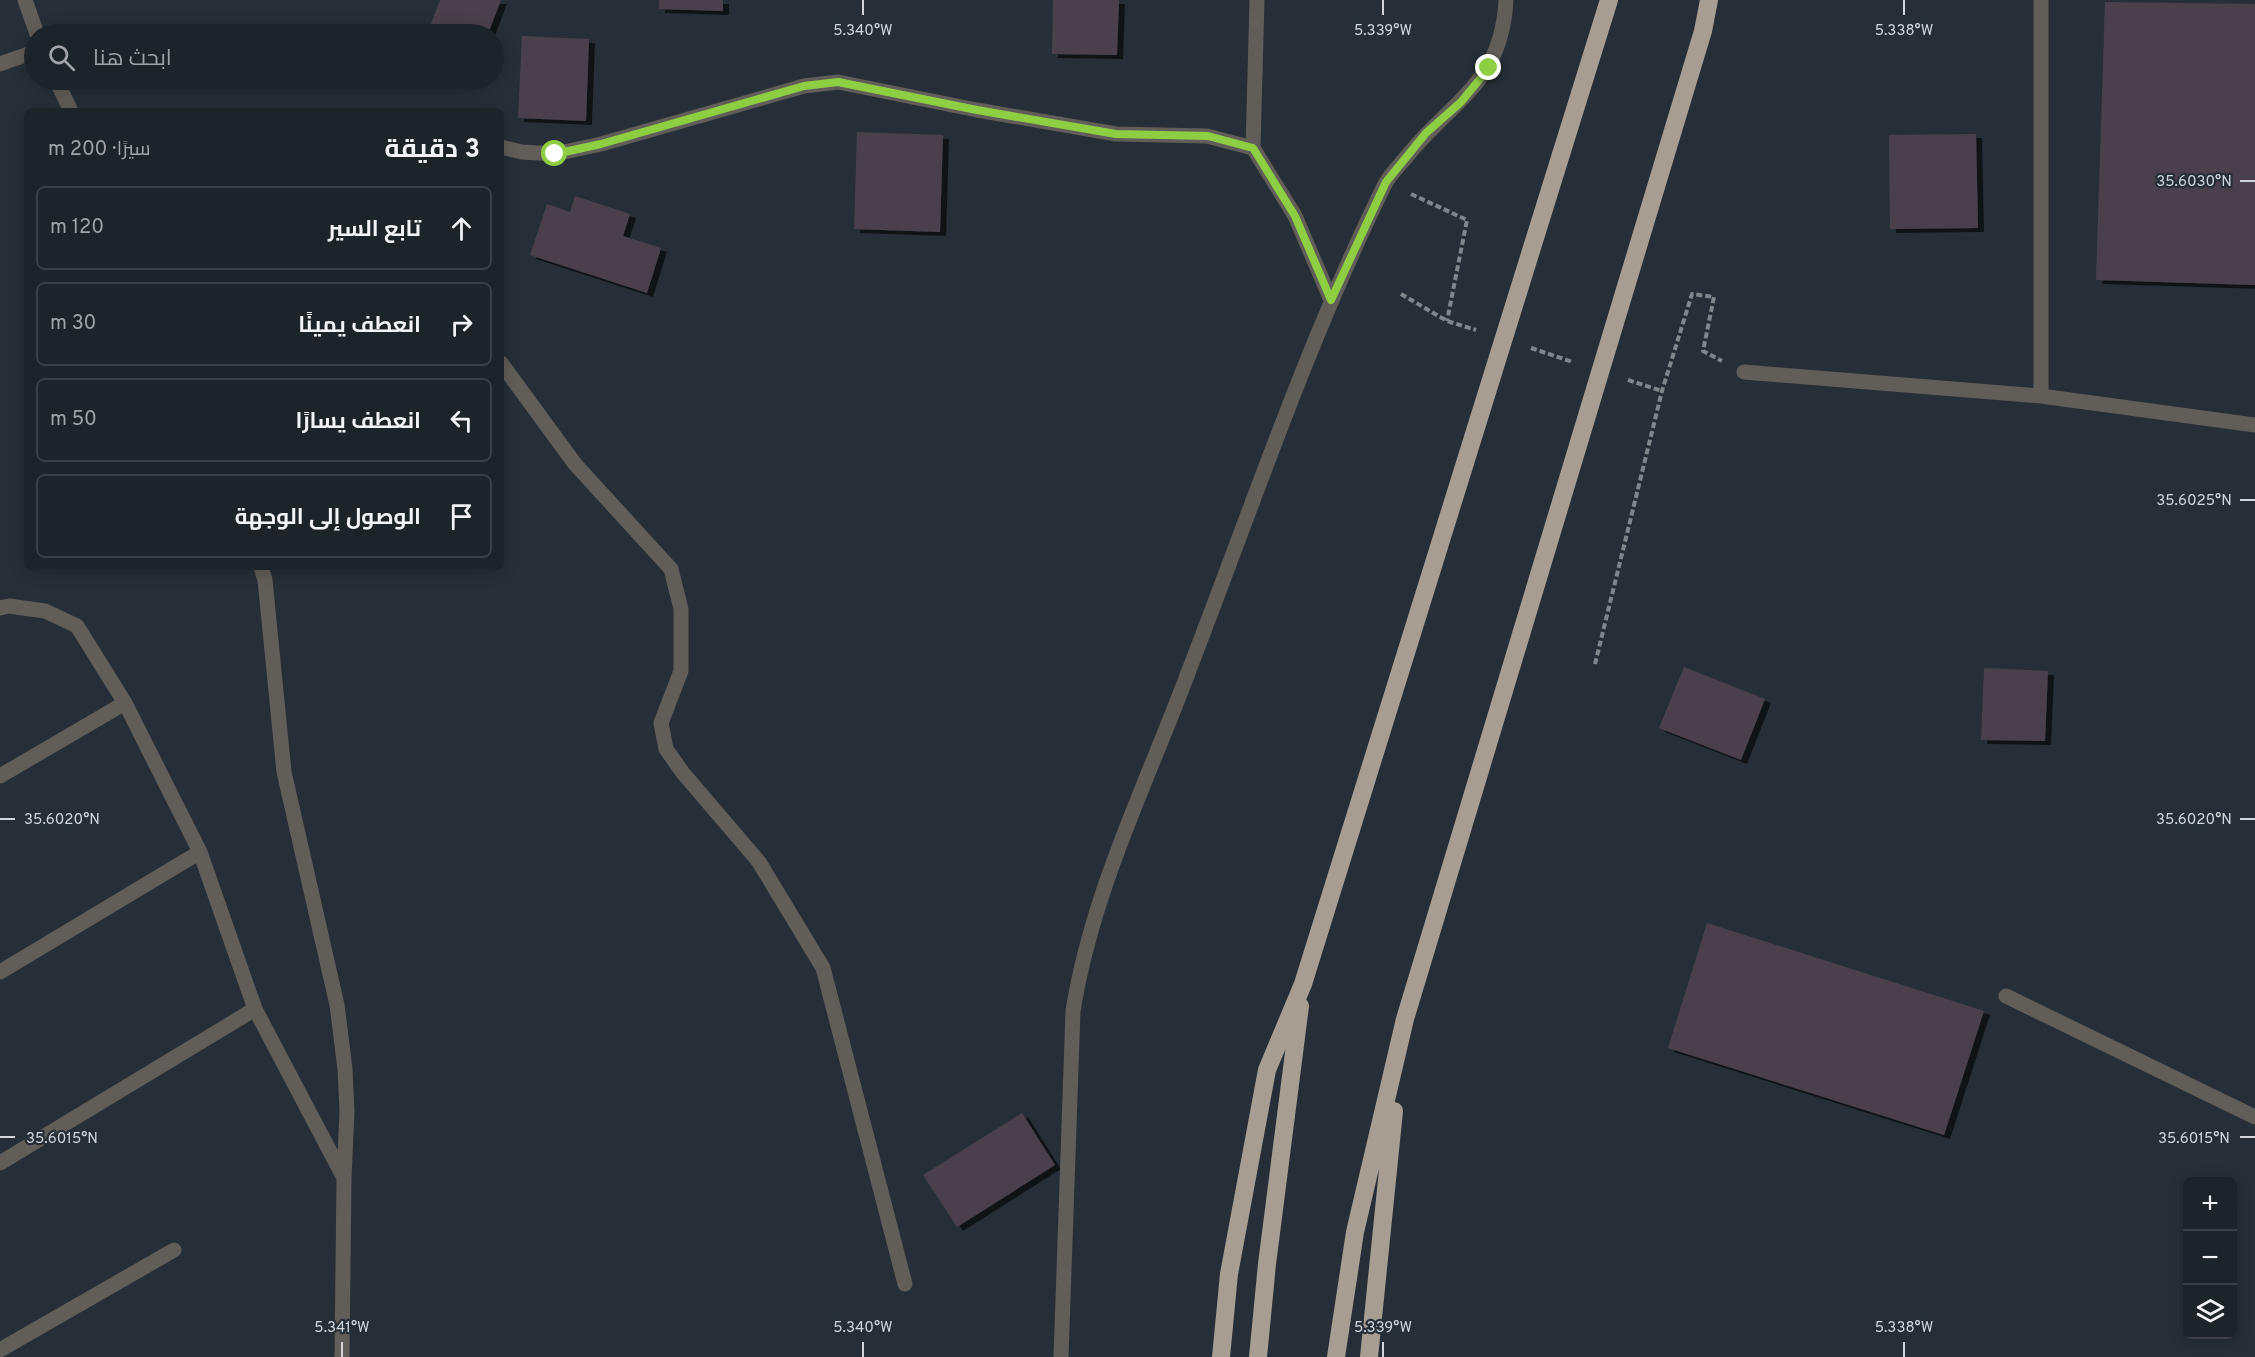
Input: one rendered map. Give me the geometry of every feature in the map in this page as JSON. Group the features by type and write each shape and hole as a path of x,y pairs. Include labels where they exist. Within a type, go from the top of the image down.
{"highway":[{"path":"1221,1357 1229,1274 1267,1070 1303,984 1609,0"},
{"path":"1336,1357 1355,1232 1405,1019 1703,31 1709,0"},
{"path":"1258,1357 1267,1264 1303,984"},
{"path":"1369,1357 1383,1198 1405,1019"}],"street":[{"path":"25,0 33,24"},
{"path":"1257,0 1253,148 1295,216 1331,300"},
{"path":"1061,1357 1072,1011 1081,958 1102,887 1162,743 1331,300 1386,182 1426,133 1461,102 1489,68 1505,22 1506,0"},
{"path":"2041,0 2041,396"},
{"path":"0,64 24,56"},
{"path":"504,148 522,152 555,154 612,141 804,86 838,82 977,110 1116,134 1208,136 1253,148"},
{"path":"61,90 70,108"},
{"path":"504,367 575,464 671,569 681,609 681,671 661,723 666,749 682,773 759,862 823,968 905,1284"},
{"path":"1744,372 2041,396 2255,425"},
{"path":"262,570 265,580 284,772 337,1005 347,1111 342,1357"},
{"path":"0,608 9,606 45,611 77,626 125,703 200,852 255,1009 344,1178"},
{"path":"0,776 125,703"},
{"path":"0,972 200,852"},
{"path":"2006,996 2255,1117"},
{"path":"0,1163 255,1009"},
{"path":"0,1350 174,1250"}],"path":[{"path":"1386,182 1467,220 1447,321"},
{"path":"1401,294 1447,321 1481,332"},
{"path":"1595,664 1662,391 1692,294 1714,297 1703,351 1744,372"},
{"path":"1526,347 1582,365"},
{"path":"1616,376 1662,391"}],"building":[{"path":"440,0 501,0 492,24 431,24"},
{"path":"659,0 723,0 723,11 659,9"},
{"path":"1053,0 1119,0 1117,55 1052,54"},
{"path":"2105,2 2255,4 2255,285 2096,280"},
{"path":"522,36 589,39 586,121 518,118"},
{"path":"857,132 943,135 940,232 854,229"},
{"path":"1976,134 1978,228 1890,229 1889,135"},
{"path":"575,196 630,214 623,236 661,248 647,293 530,255 547,204 570,212"},
{"path":"1684,667 1765,699 1741,760 1659,728"},
{"path":"1984,668 2048,671 2045,741 1981,740"},
{"path":"1707,923 1984,1011 1944,1135 1668,1048"},
{"path":"1022,1113 1055,1165 957,1227 923,1175"}],"route":[{"path":"555,154 601,144 804,86 838,82 977,110 1116,134 1208,136 1253,148 1295,216 1331,300 1386,182 1426,133 1461,102 1489,68"}]}
